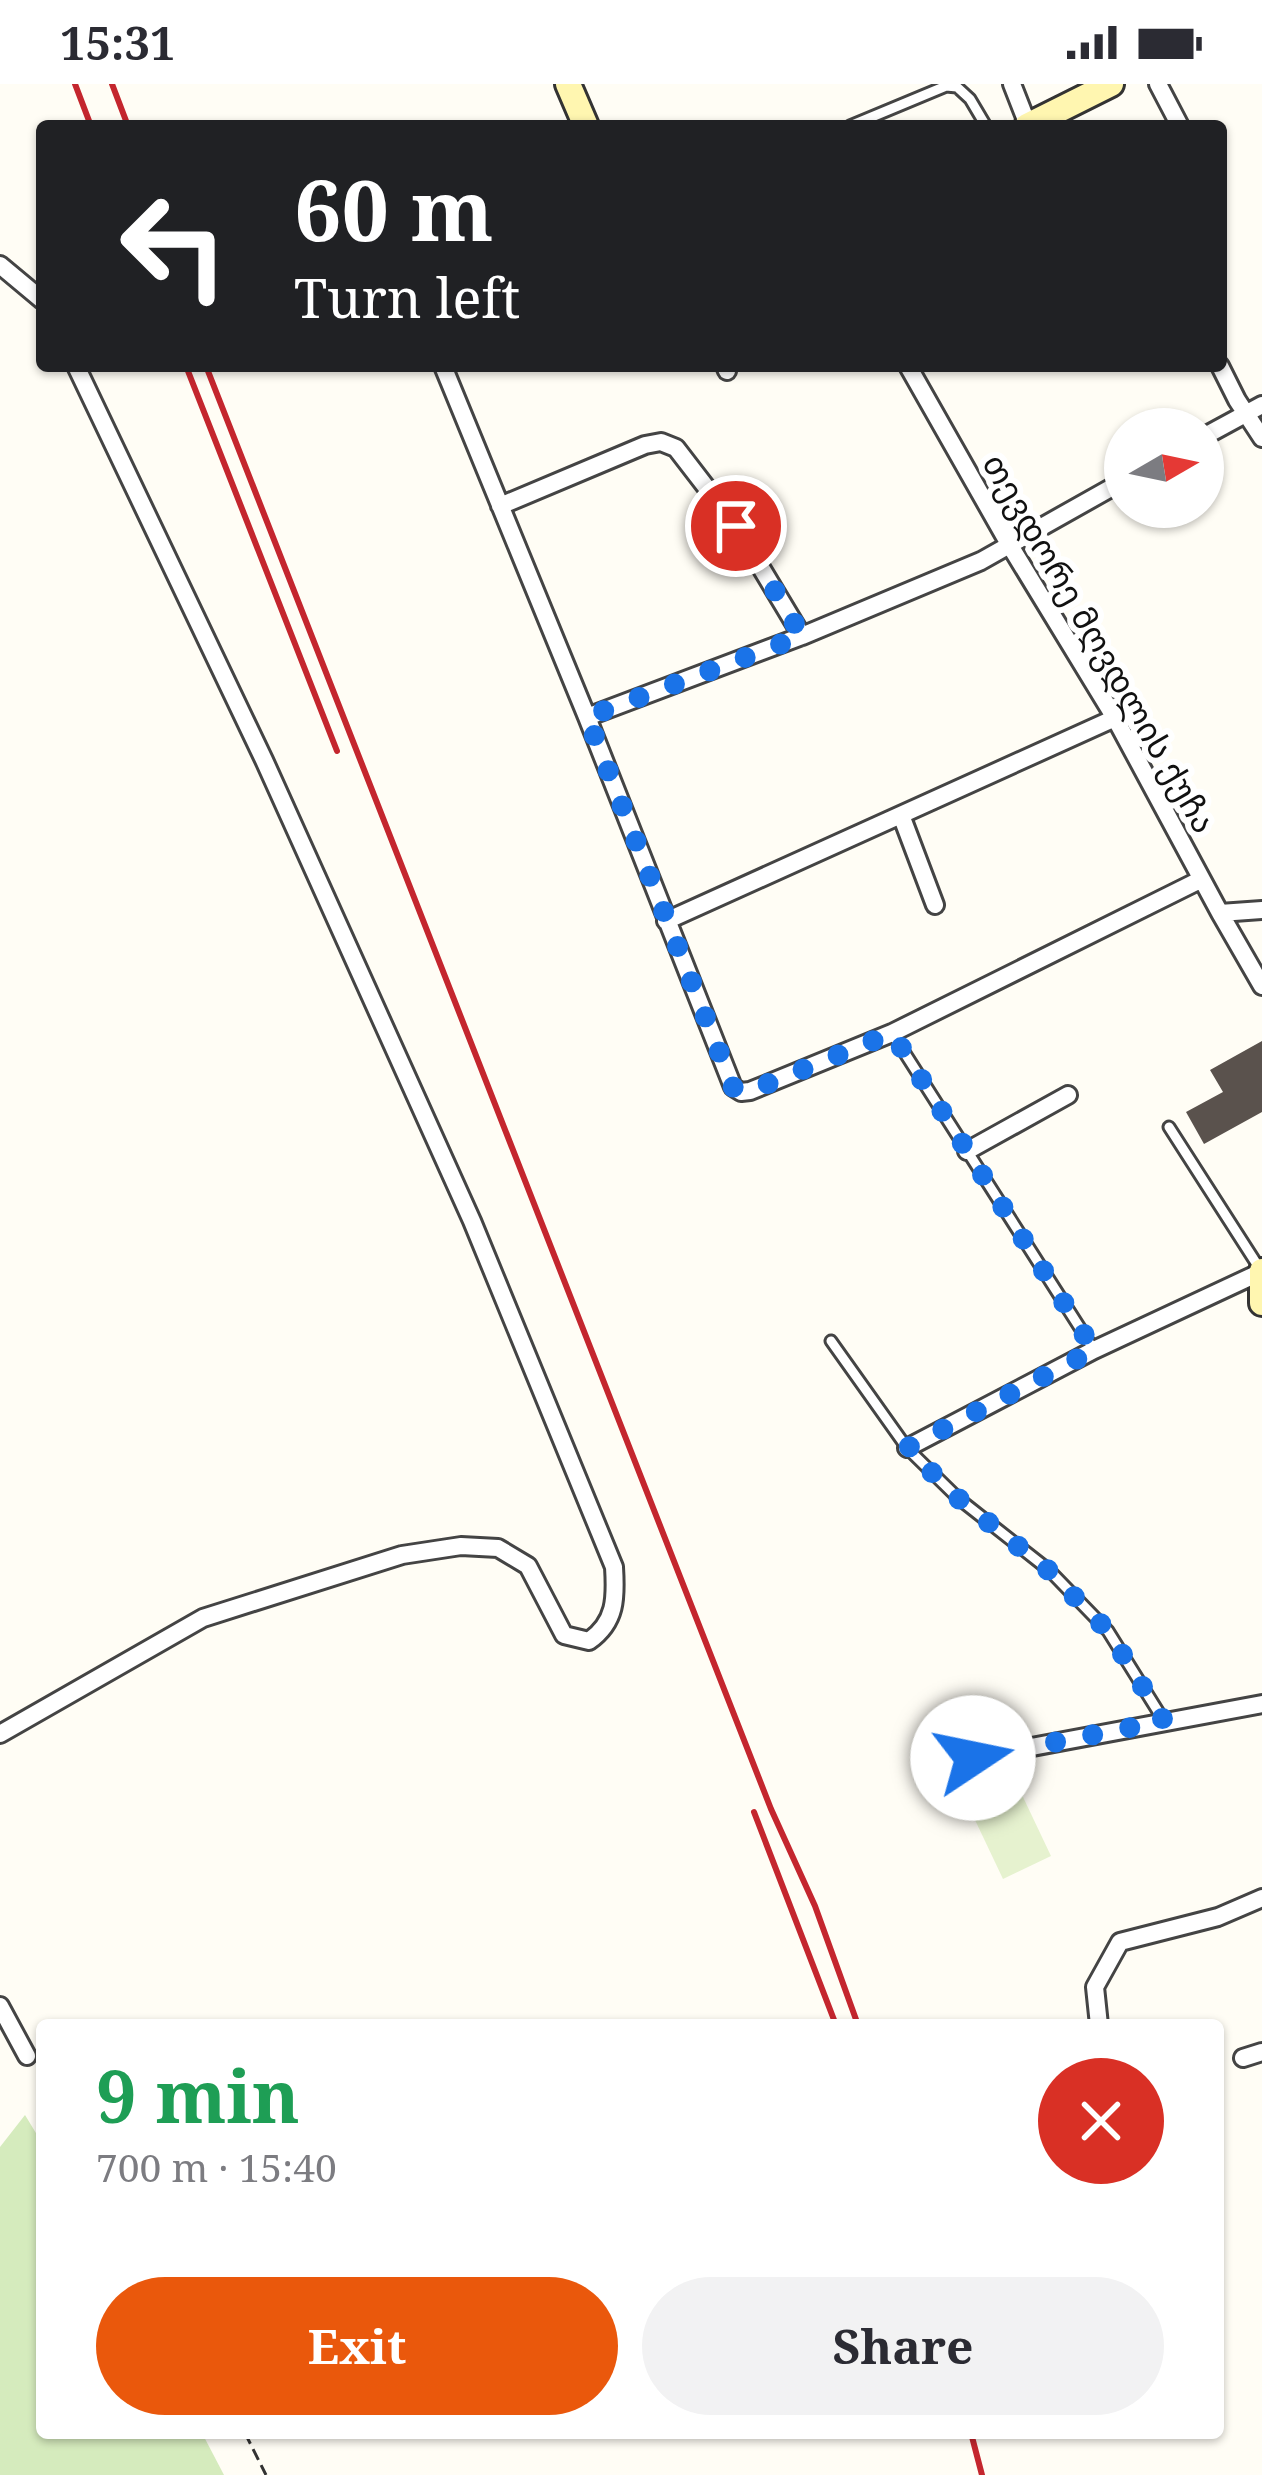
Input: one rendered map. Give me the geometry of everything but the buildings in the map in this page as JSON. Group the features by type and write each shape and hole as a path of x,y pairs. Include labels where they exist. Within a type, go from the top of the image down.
{"street":[{"path":"568,84 583,120"},
{"path":"1012,84 1026,120"},
{"path":"1040,120 1111,84"},
{"path":"1158,84 1177,120"},
{"path":"0,265 36,295"},
{"path":"0,1734 203,1618 402,1555 461,1546 498,1548 528,1566 564,1635 589,1641 602,1631 616,1600 614,1567 472,1220 264,760 79,372"},
{"path":"445,372 733,1087 750,1091 892,1033 1200,880"},
{"name":"თევდორე მღვდლის ქუჩა","path":"911,372 1115,718 1262,986"},
{"path":"1223,372 1237,400 1255,409 1262,438"},
{"path":"1224,426 1255,409"},
{"path":"500,506 646,445 661,442 676,448 736,526 802,636"},
{"path":"587,717 802,636 981,561 1104,492"},
{"path":"666,922 1115,718"},
{"path":"901,815 935,905"},
{"path":"1220,913 1262,910"},
{"path":"967,1150 1068,1095"},
{"path":"907,1448 1094,1350 1262,1272 1262,1303"},
{"path":"973,1758 1262,1704"},
{"path":"1098,2019 1095,1987 1120,1942 1218,1917 1262,1898"},
{"path":"0,2006 27,2056"},
{"path":"1243,2058 1262,2052"}],"lane":[{"path":"864,120 946,86 958,87 982,120"},
{"path":"892,1033 1094,1350"},
{"path":"1169,1127 1262,1272"},
{"path":"831,1341 907,1448 959,1499 1048,1570 1108,1631 1164,1721"}],"path":[{"path":"248,2439 266,2475"}],"green space":[{"path":"1014,1778 1051,1856 1003,1879 966,1801"},
{"path":"25,2115 36,2133 36,2439 205,2439 224,2475 0,2475 0,2147"}],"railway":[{"path":"75,84 89,120"},
{"path":"112,84 126,120"},
{"path":"188,372 337,751"},
{"path":"208,372 856,2019"},
{"path":"754,1812 834,2019"},
{"path":"973,2439 982,2475"}],"route":[{"path":"736,526 802,636 587,717 733,1087 750,1091 892,1033 1094,1350 907,1448 959,1499 1048,1570 1108,1631 1164,1721 973,1758"}]}
